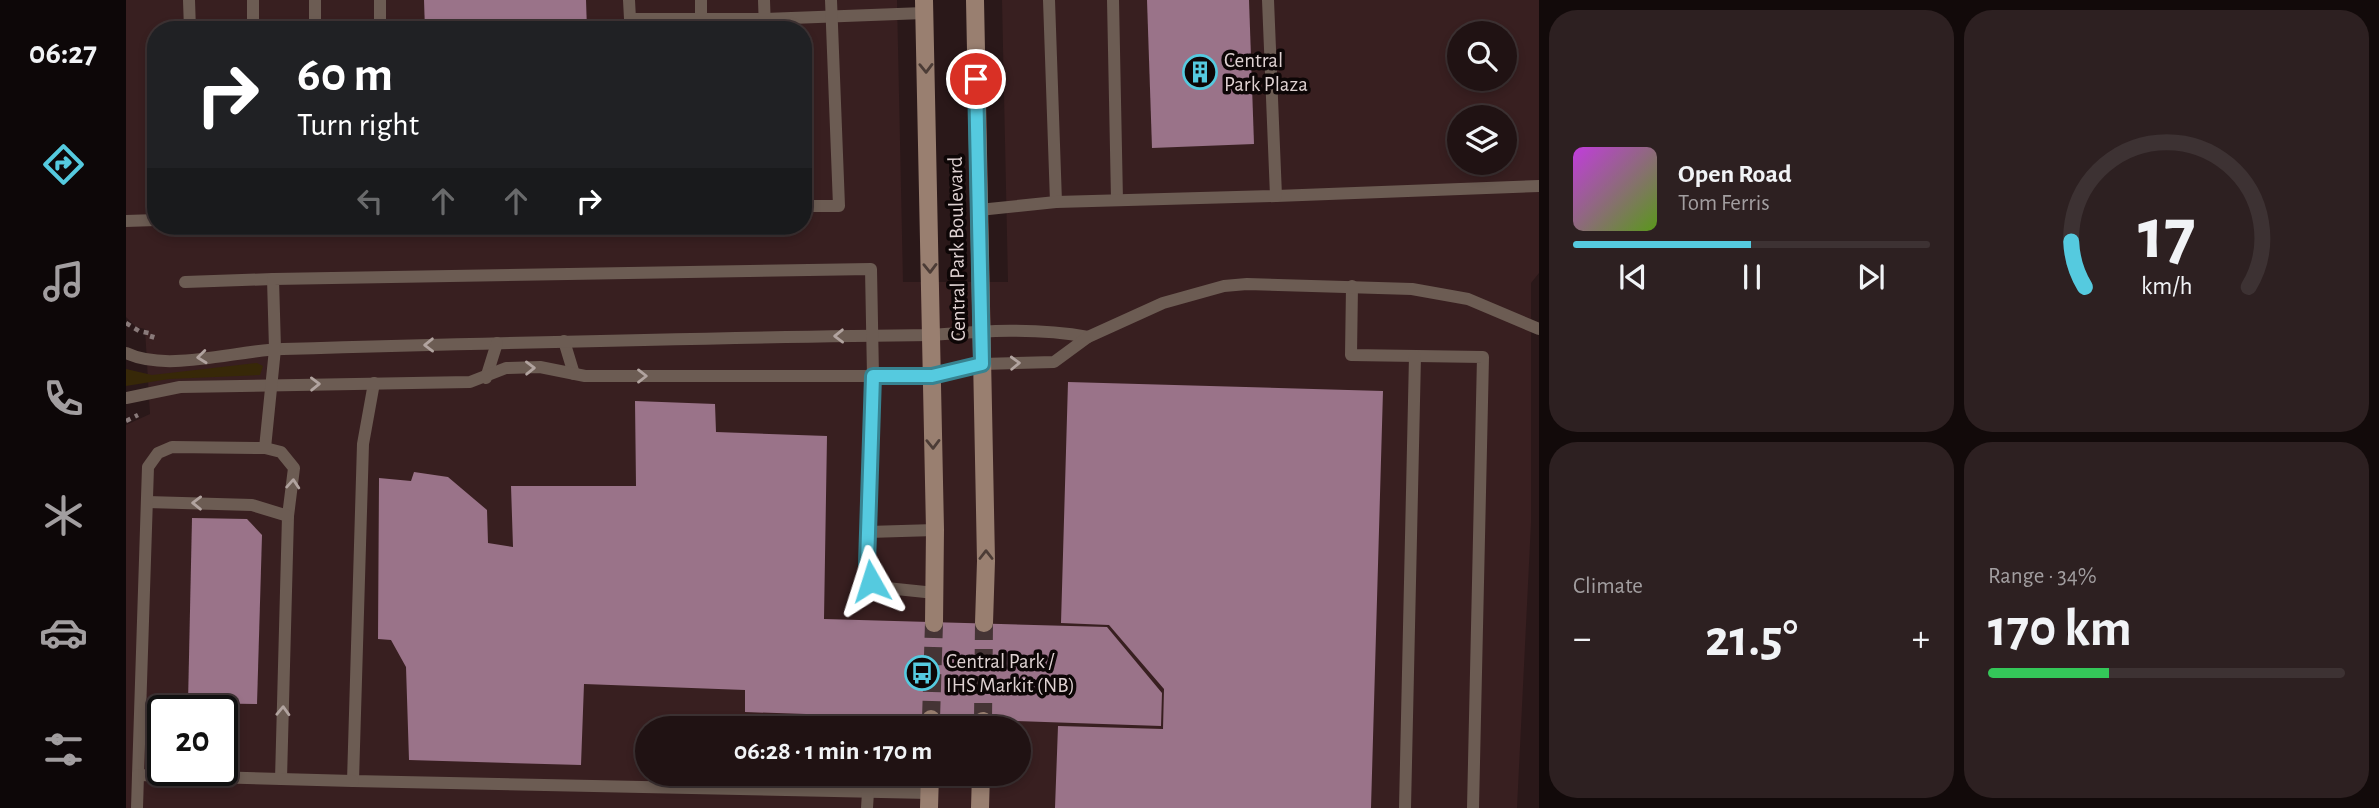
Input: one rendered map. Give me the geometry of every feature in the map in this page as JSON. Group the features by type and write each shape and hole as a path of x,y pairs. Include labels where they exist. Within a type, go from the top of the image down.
{"street":[{"name":"Central Park Boulevard","path":"975,0 982,331 984,623"},
{"name":"Central Park Boulevard","path":"924,6 932,335 934,623"},
{"path":"980,808 981,786"}],"lane":[{"path":"189,0 190,21"},
{"path":"253,0 253,21"},
{"path":"315,0 315,21"},
{"path":"380,0 380,21"},
{"path":"629,0 630,21"},
{"path":"701,0 701,21"},
{"path":"764,0 765,21"},
{"path":"812,206 839,205 831,0"},
{"path":"1049,0 1056,202"},
{"path":"1113,0 1117,200"},
{"path":"1268,0 1276,196"},
{"path":"794,21 924,6"},
{"path":"979,209 1056,202 1539,186"},
{"path":"126,221 147,220"},
{"path":"185,282 871,269 873,376 867,564 871,581 877,587 916,594 935,593"},
{"path":"265,447 275,349 273,279"},
{"path":"126,398 180,387 470,383 506,368 540,367 574,374 932,376 982,364 1054,362 1088,337 1163,303 1224,286 1412,289 1468,299 1539,329"},
{"path":"1352,286 1351,355 1483,357 1473,808"},
{"path":"126,353 145,361 163,361 275,349 564,341 932,335 982,331 1056,331 1088,337"},
{"path":"564,341 574,374"},
{"path":"486,378 497,343"},
{"path":"1405,808 1415,356"},
{"path":"353,781 363,444 365,415 374,383"},
{"path":"137,808 148,467 158,453 172,447 265,447 281,452 294,468 288,516 281,779"},
{"path":"146,502 252,505 288,516"},
{"path":"868,532 935,530"},
{"path":"138,775 868,792 929,801"},
{"path":"867,808 868,792"}],"path":[{"path":"126,323 139,331 153,334"}],"shaded area":[{"path":"126,0 897,0 903,282 1008,282 1002,0 1539,0 1539,273 1531,283 1531,523 1517,808 126,808 126,425 150,414 145,329 136,327 126,317"},
{"path":"257,363 263,366 260,375 169,379 126,386 126,369 152,375"}],"building":[{"path":"424,0 586,0 587,21 425,21"},
{"name":"Central Park Plaza","path":"1147,0 1249,0 1254,144 1152,148"},
{"path":"1068,382 1383,391 1371,808 1055,808 1058,726 1163,729 1164,689 1109,625 1061,623"},
{"path":"635,401 715,404 716,432 827,436 824,619 1107,627 1162,693 1161,726 1031,722 1031,716 864,716 745,712 745,690 584,684 581,765 409,760 406,667 391,640 378,639 379,478 411,481 414,472 448,477 487,510 488,543 513,547 511,486 636,486"},
{"path":"192,518 247,519 262,535 257,704 238,704 238,695 188,695"}],"tunnel":[{"path":"931,716 934,623"},
{"path":"983,716 984,623"}],"place":[{"name":"Central Park Plaza","path":"1200,72"},
{"name":"Central Park / IHS Markit (NB)","path":"922,673"}],"route":[{"path":"871,581 867,564 873,376 932,376 982,364 976,79"}]}
